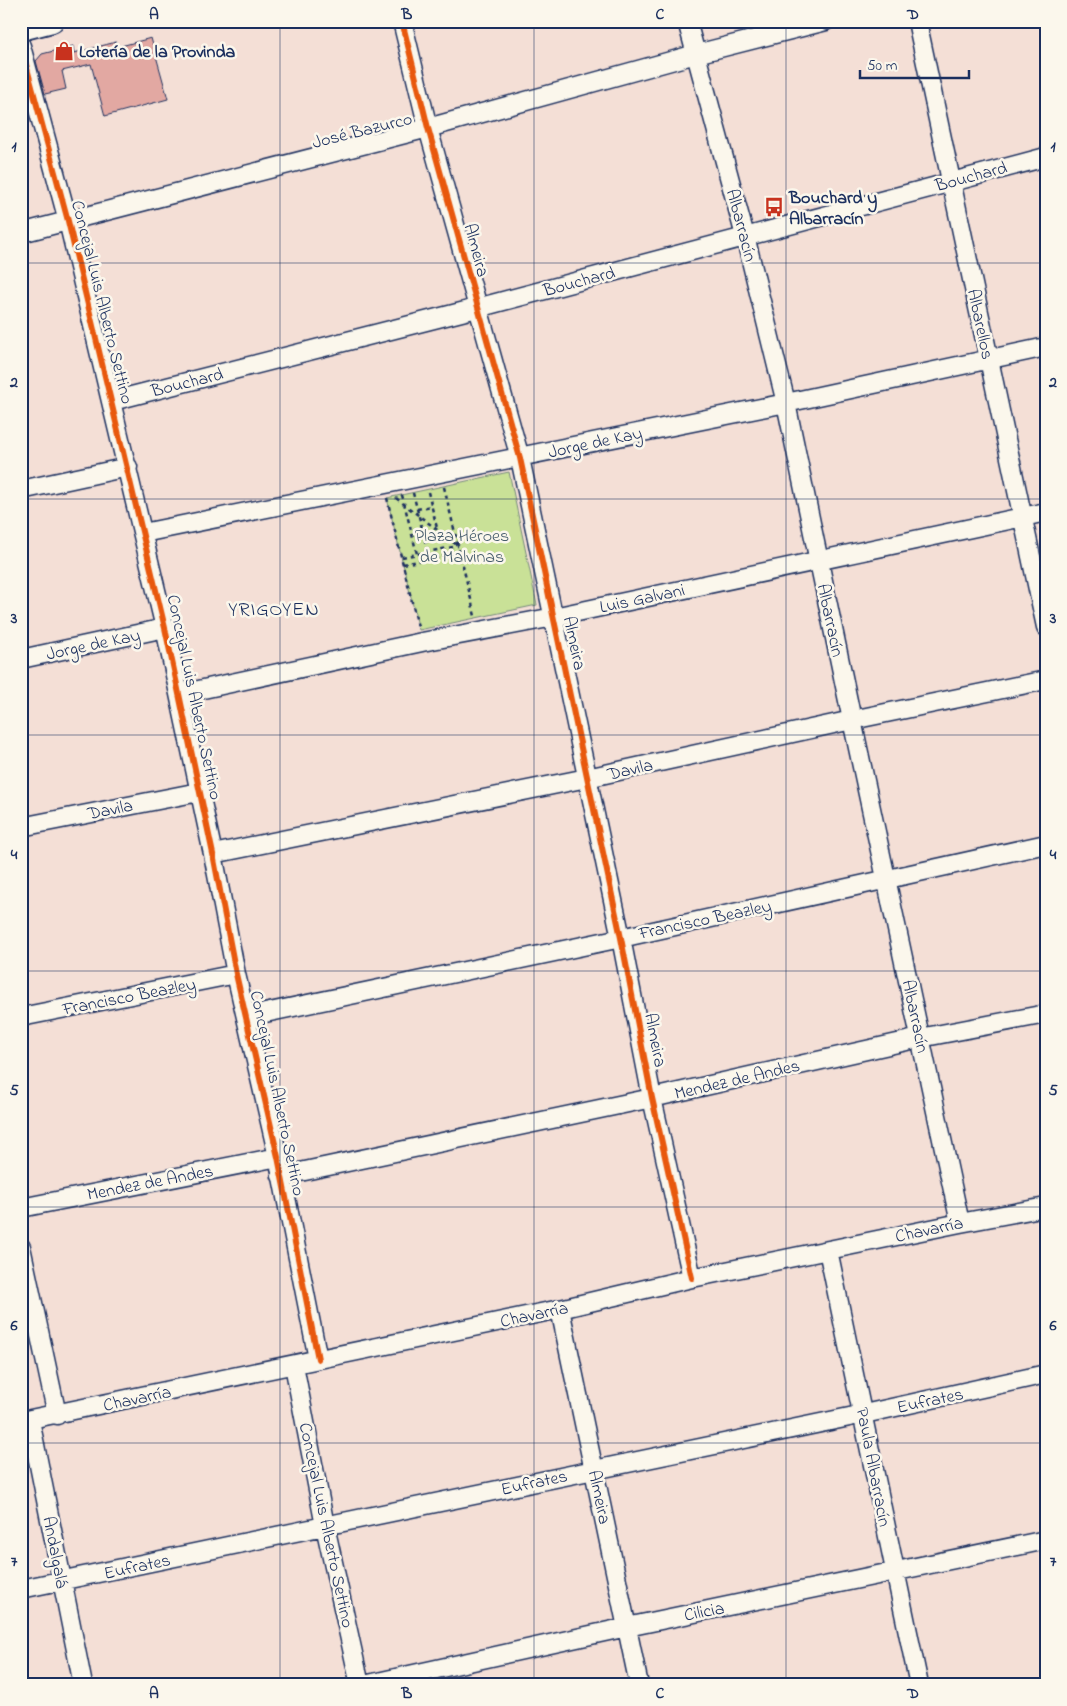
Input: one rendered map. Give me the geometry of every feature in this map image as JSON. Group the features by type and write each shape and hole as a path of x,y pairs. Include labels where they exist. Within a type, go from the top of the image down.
{"main road":[{"path":"21,29 52,21"}],"street":[{"name":"Almeira","path":"402,21 428,128 520,458 621,938 652,1098 692,1278"},
{"name":"Albarracín","path":"687,21 745,236 786,403 818,561 960,1222"},
{"name":"José Bazurco","path":"21,232 428,128 696,54 826,21"},
{"name":"Albarellos","path":"917,21 1021,517 1046,627"},
{"name":"Concejal Luis Alberto Settino","path":"21,46 68,221 144,533 180,694 236,974 278,1157 318,1360"},
{"name":"Bouchard","path":"112,401 477,308 1046,157"},
{"name":"Jorge de Kay","path":"144,533 520,458 1046,347"},
{"path":"21,490 128,467"},
{"name":"Luis Galvani","path":"180,694 422,642 554,617 1046,512"},
{"name":"Jorge de Kay","path":"21,659 165,628"},
{"name":"Davila","path":"213,854 587,778 1046,680"},
{"name":"Davila","path":"21,827 199,792"},
{"name":"Francisco Beazley","path":"246,1016 621,938 1046,844"},
{"name":"Francisco Beazley","path":"21,1017 236,974"},
{"name":"Mendez de Andes","path":"281,1176 652,1098 920,1038 1046,1014"},
{"name":"Mendez de Andes","path":"21,1208 278,1157"},
{"name":"Chavarría","path":"26,1420 294,1366 560,1309 692,1278 960,1222 1046,1207"},
{"path":"21,1247 57,1415"},
{"name":"Paula Albarracín","path":"828,1250 864,1414 894,1573 919,1685"},
{"name":"Almeira","path":"560,1309 639,1685"},
{"name":"Concejal Luis Alberto Settino","path":"294,1366 325,1526 362,1685"},
{"name":"Eufrates","path":"21,1589 864,1414 1046,1374"},
{"name":"Andalgalá","path":"26,1420 83,1685"},
{"name":"Cilicia","path":"362,1685 627,1627 1046,1540"}],"path":[{"path":"404,504 407,481"},
{"path":"407,481 404,504 417,554"},
{"path":"407,481 431,506 437,530"},
{"path":"407,481 417,508 428,552"},
{"path":"407,481 458,546 478,631"},
{"path":"407,481 402,557 422,642"},
{"path":"404,504 458,546"},
{"path":"417,508 431,506"},
{"path":"402,557 458,546"},
{"path":"403,564 460,553"}],"green space":[{"name":"Plaza Héroes de Malvinas","path":"509,472 537,605 419,630 387,498"}],"building":[{"path":"151,38 168,99 105,116 91,64 62,71 66,89 45,94 36,61 42,54 73,46 74,53 116,42 117,47"}],"cycle path":[{"path":"402,21 428,128 520,458 621,938 652,1098 692,1278"},
{"path":"21,46 68,221 165,628 213,854 236,974 278,1157 318,1359"}],"place":[{"name":"Lotería de la Provinda","path":"64,51"},
{"name":"Bouchard y Albarracín","path":"774,207"}],"district":[{"name":"YRIGOYEN","path":"274,608"}]}
